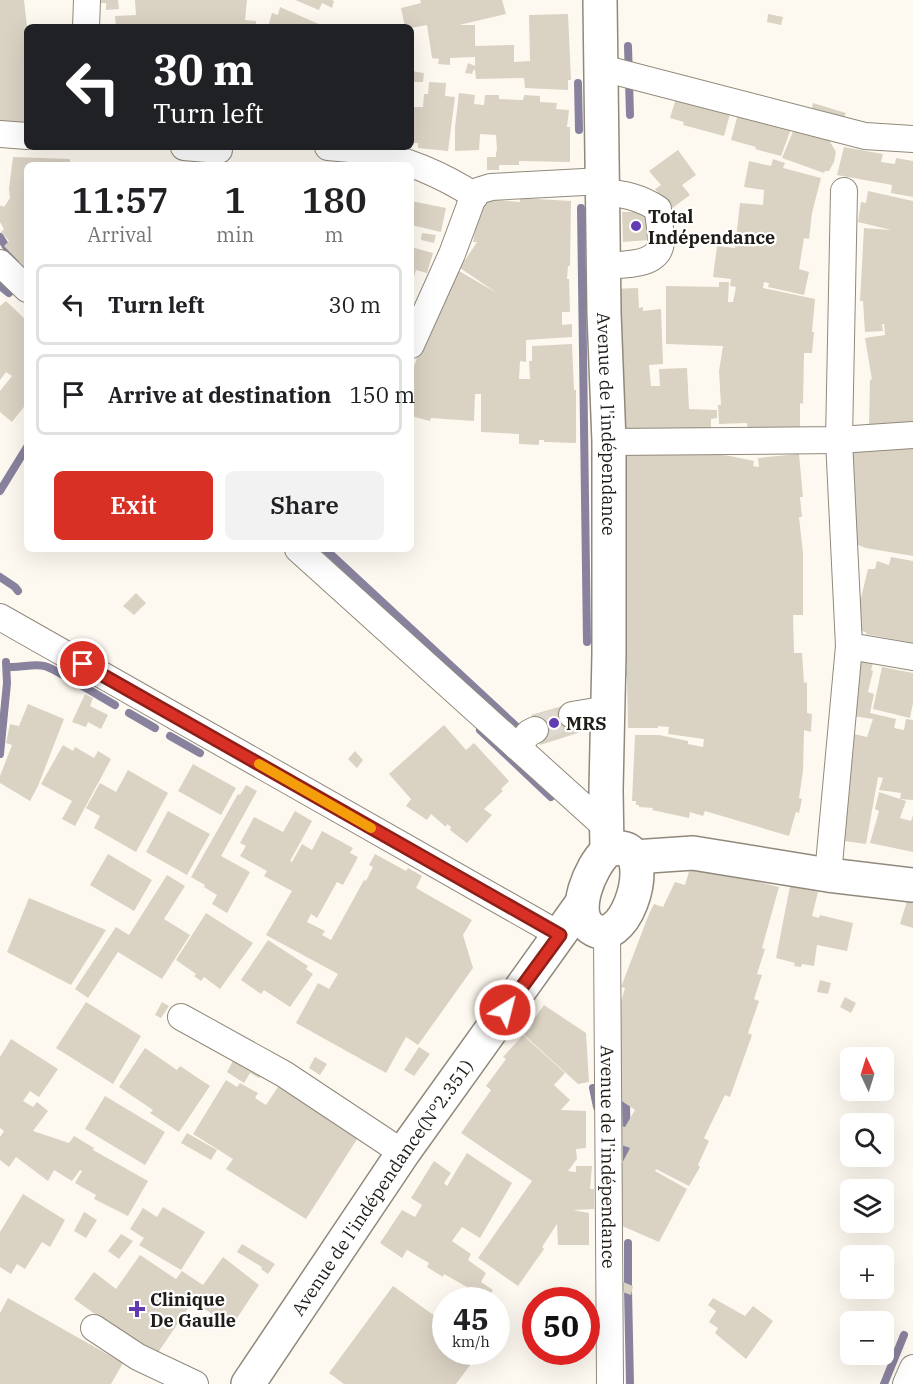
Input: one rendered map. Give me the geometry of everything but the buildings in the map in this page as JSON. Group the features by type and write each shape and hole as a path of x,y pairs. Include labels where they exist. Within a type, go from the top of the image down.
{"main road":[{"name":"Avenue de l'indépendance","path":"600,0 609,442 606,790 616,845 637,878 628,910 617,925 607,931"},
{"name":"Avenue de l'indépendance(N°2.351)","path":"248,1384 403,1153 582,903 588,880 596,865 616,845"},
{"path":"616,845 693,853 913,885"},
{"path":"582,903 588,926 598,932 607,931"}],"street":[{"path":"87,0 87,24"},
{"path":"602,68 865,136 913,140"},
{"path":"0,134 24,136"},
{"path":"356,150 404,162"},
{"path":"414,165 457,184 475,196"},
{"path":"414,338 478,191 490,187 603,187 644,200 658,209 660,247 653,257 645,261 604,266"},
{"path":"828,874 849,646 839,440 844,191"},
{"path":"0,263 24,286"},
{"path":"609,442 839,440 913,435"},
{"path":"302,552 526,738 616,845"},
{"path":"0,617 560,935"},
{"path":"849,646 913,657"},
{"path":"572,715 608,709"},
{"name":"Avenue de l'indépendance","path":"607,931 610,1384"},
{"path":"181,1017 284,1074 403,1153"},
{"path":"94,1328 138,1357 195,1384"},
{"path":"906,1384 913,1368"}],"waterway":[{"path":"628,46 630,115"},
{"path":"578,83 579,130"},
{"path":"581,208 587,642"},
{"path":"0,237 15,261"},
{"path":"0,286 9,293"},
{"path":"0,491 24,452"},
{"path":"328,552 518,728"},
{"path":"0,577 18,591"},
{"path":"0,754 7,683 6,662"},
{"path":"9,667 40,665 63,675"},
{"path":"74,681 115,705"},
{"path":"129,713 155,728"},
{"path":"480,730 551,797"},
{"path":"170,736 200,753"},
{"path":"593,1088 597,1107"},
{"path":"626,1101 627,1163"},
{"path":"628,1243 628,1286"},
{"path":"628,1290 630,1384"},
{"path":"884,1384 904,1335"}],"tunnel":[{"path":"535,730 572,715"}],"slow traffic":[{"path":"259,764 371,828"}],"place":[{"name":"Total Indépendance","path":"636,226"},
{"name":"MRS","path":"554,723"},
{"name":"Clinique De Gaulle","path":"137,1309"}],"route":[{"path":"83,664 560,935 505,1010"}]}
